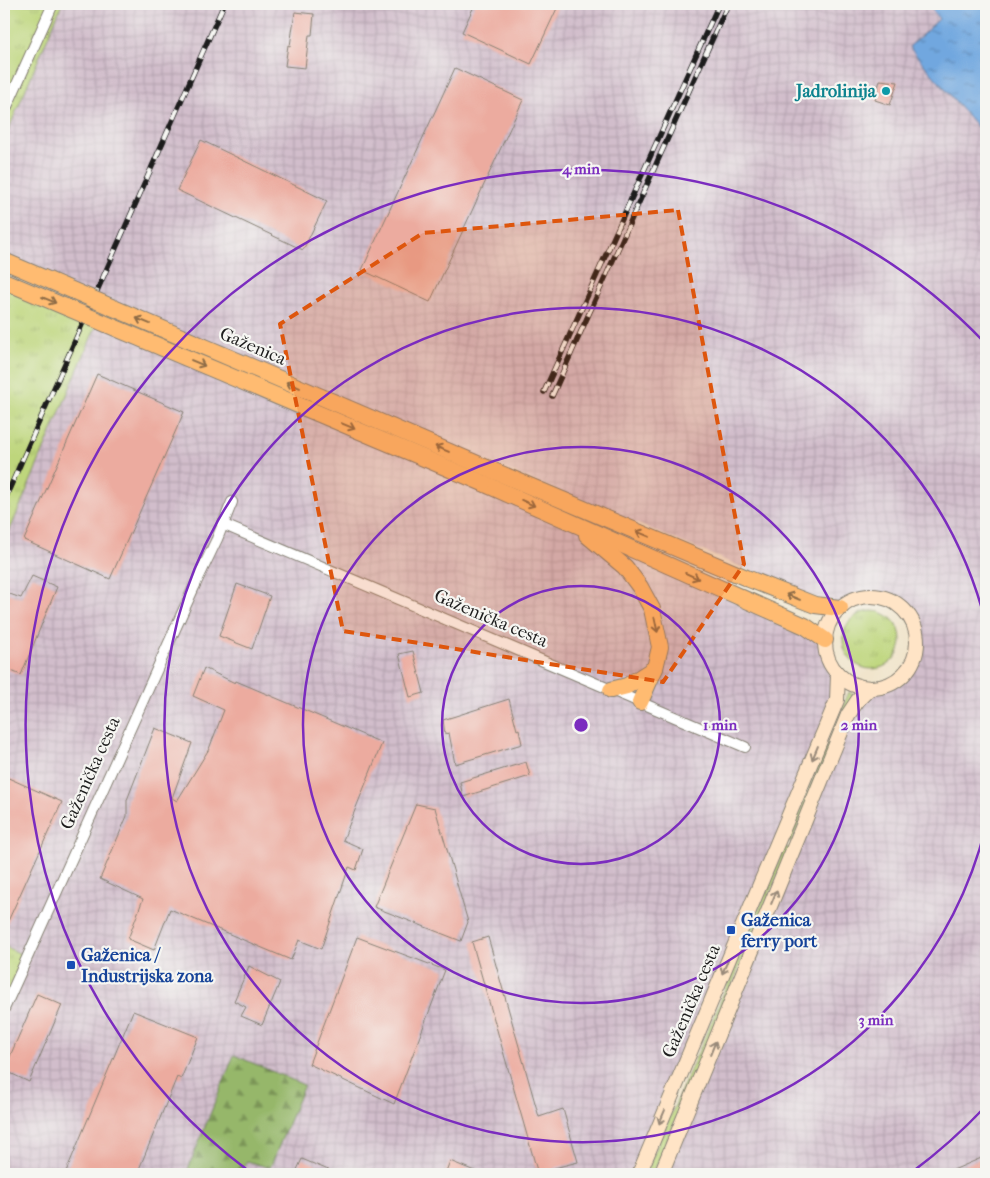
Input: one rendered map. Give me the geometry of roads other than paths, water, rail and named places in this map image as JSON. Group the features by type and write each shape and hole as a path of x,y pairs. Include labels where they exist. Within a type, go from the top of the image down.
{"highway":[{"name":"Gaženica","path":"4,261 485,475"},
{"path":"4,281 806,602 840,608"},
{"path":"485,475 572,522 805,626 825,640"},
{"path":"572,522 625,567 640,587 652,609 660,647 655,668 640,702"},
{"path":"611,690 627,686 655,668"}],"main road":[{"path":"864,596 882,597 898,604 911,618 917,634 916,653 914,661 903,676 888,685 870,688 858,686 838,674 830,664 825,640 827,628 832,617 840,608 864,596"},
{"name":"Gaženička cesta","path":"639,1174 837,700 838,674"},
{"name":"Gaženička cesta","path":"661,1174 848,715 858,700 870,688"}],"street":[{"path":"4,113 53,4"},
{"name":"Gaženička cesta","path":"4,1009 232,502"},
{"name":"Gaženička cesta","path":"222,524 745,746"}],"water":[{"path":"928,4 986,4 986,137 909,47 939,19"}],"railway":[{"path":"4,501 224,4"},
{"path":"544,392 719,4"},
{"path":"552,396 728,4"}],"place":[{"name":"Jadrolinija","path":"886,91"},
{"name":"Gaženica ferry port","path":"731,930"},
{"name":"Gaženica / Industrijska zona","path":"71,965"}]}
